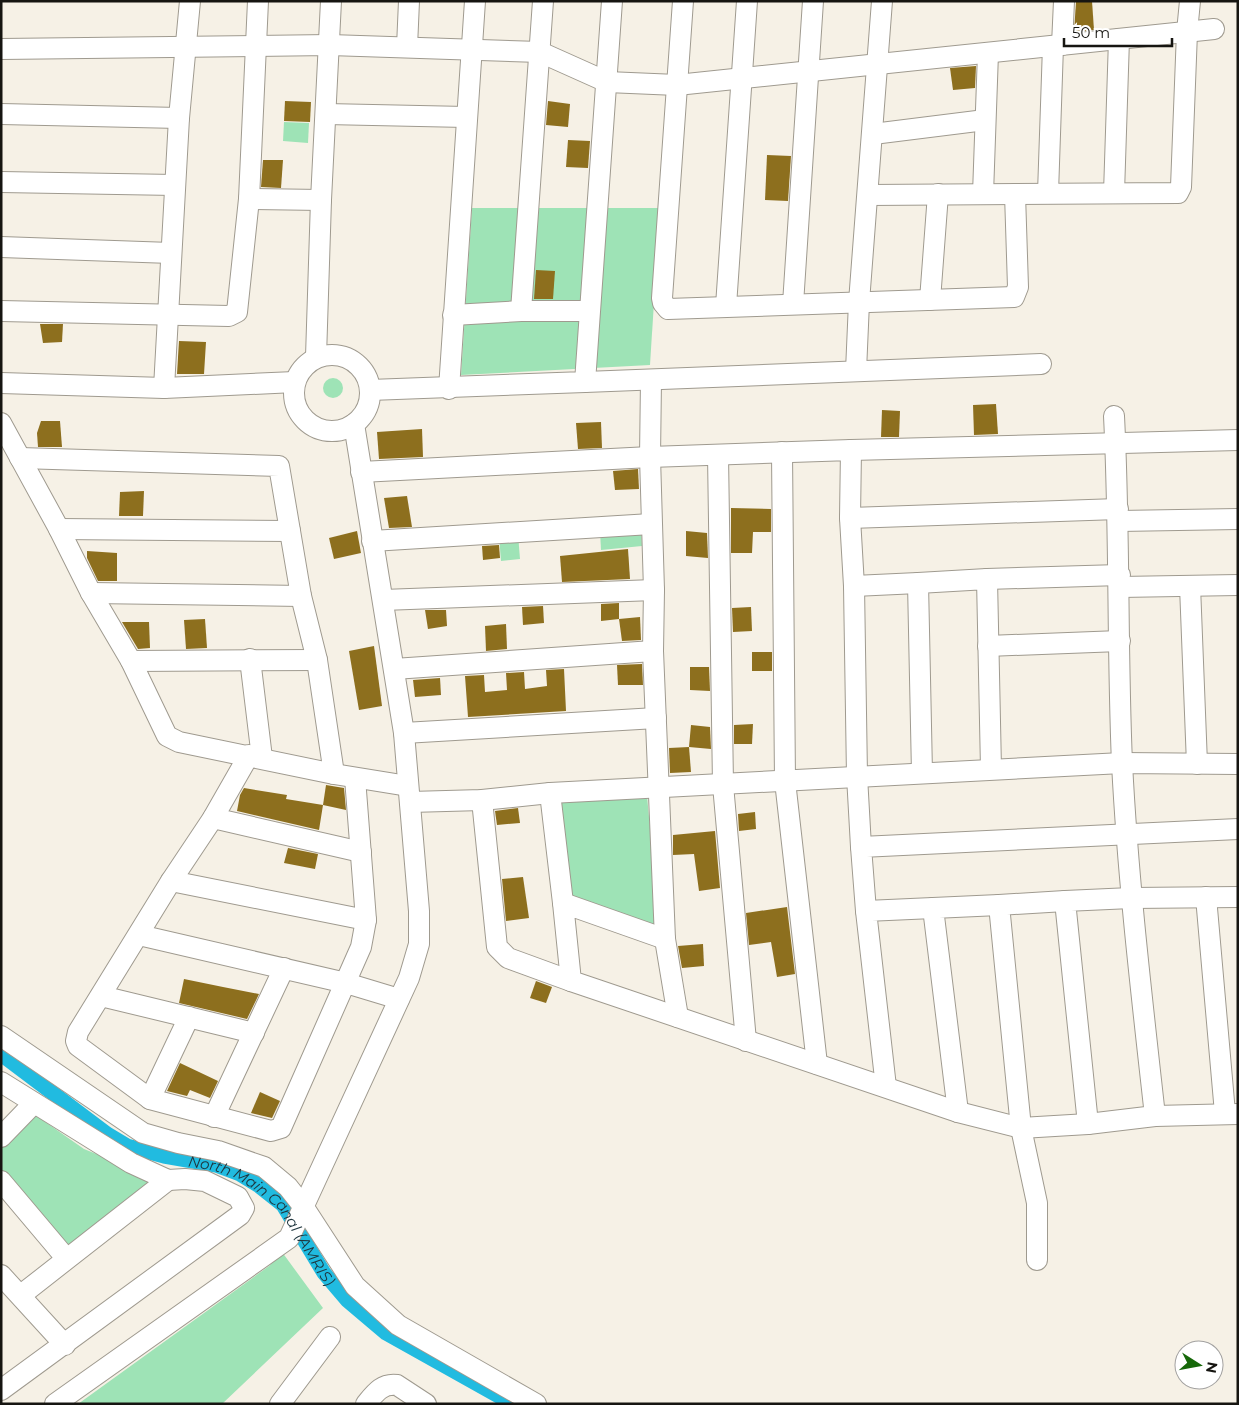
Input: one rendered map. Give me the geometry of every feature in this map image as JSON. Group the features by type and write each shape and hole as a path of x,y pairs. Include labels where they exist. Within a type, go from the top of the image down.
{"street":[{"path":"164,388 179,118 190,1"},
{"path":"1,311 229,316 237,312 249,199 258,1"},
{"path":"316,357 321,200 331,1"},
{"path":"407,47 409,1"},
{"path":"449,389 475,1"},
{"path":"521,311 543,1"},
{"path":"585,382 612,1"},
{"path":"683,1 663,303 668,309 1008,298 1016,295 1018,287 1015,194"},
{"path":"726,306 747,1"},
{"path":"793,304 814,1"},
{"path":"856,371 859,302 882,1"},
{"path":"1048,193 1057,45 1064,1"},
{"path":"868,195 1174,194 1180,191 1190,1"},
{"path":"1,49 330,45 472,48 540,52 607,82 677,85 1214,29"},
{"path":"1114,193 1120,38"},
{"path":"983,194 988,53"},
{"path":"1,114 179,118"},
{"path":"326,114 466,117"},
{"path":"873,134 986,120"},
{"path":"1,182 175,185"},
{"path":"930,300 938,194"},
{"path":"249,199 321,200"},
{"path":"1,247 171,253"},
{"path":"453,315 521,311 589,311"},
{"path":"339,354 360,366 367,377 370,390 367,409 354,424 342,430 328,431 317,428 306,421 298,412 294,399 294,382 304,365 316,357 339,354"},
{"path":"370,390 449,389 1041,364"},
{"path":"651,380 650,457 654,590 652,651 665,939 678,1017"},
{"path":"1,383 164,388 294,382"},
{"path":"1114,416 1119,515 1122,763 1131,898 1156,1116"},
{"path":"1,423 59,529 91,594 131,661 168,736 179,742 256,756 355,778 409,794 482,800 550,793 991,769 1122,763 1238,764"},
{"path":"55,1404 289,1238 409,978 419,944 419,911 404,733 354,424"},
{"path":"361,472 782,452 1238,440"},
{"path":"851,450 850,518 854,586 856,776 866,911 886,1087"},
{"path":"782,452 785,781 817,1064"},
{"path":"718,455 723,785 746,1041"},
{"path":"20,458 279,466 301,596 317,660 334,774"},
{"path":"850,518 1119,515 1238,519"},
{"path":"372,541 652,524"},
{"path":"59,529 290,531"},
{"path":"854,586 986,579 1120,581 1190,586 1238,585"},
{"path":"986,579 991,769"},
{"path":"918,583 922,773"},
{"path":"1190,586 1197,764"},
{"path":"383,600 654,590"},
{"path":"91,594 301,596"},
{"path":"988,646 1120,641"},
{"path":"394,669 652,651"},
{"path":"250,659 256,756 171,880 78,1032 77,1044 150,1100 214,1118 271,1131 281,1128 361,947 366,920 355,778"},
{"path":"131,661 317,660"},
{"path":"404,733 656,718"},
{"path":"550,793 572,981"},
{"path":"482,800 497,947 508,958 958,1112 1021,1128 1088,1124 1156,1116 1231,1114 1206,897"},
{"path":"213,818 361,852"},
{"path":"860,847 1238,830"},
{"path":"171,880 366,920"},
{"path":"866,911 1131,898 1238,897"},
{"path":"1065,901 1088,1124"},
{"path":"563,903 665,939"},
{"path":"999,905 1021,1128 1037,1203 1037,1260"},
{"path":"933,908 958,1112"},
{"path":"139,935 346,983 399,999"},
{"path":"214,1118 284,968"},
{"path":"101,996 254,1033"},
{"path":"150,1100 189,1017"},
{"path":"1,1036 143,1133 178,1143 218,1150 264,1167 288,1187 355,1286 398,1325 536,1404"},
{"path":"1,1082 131,1163 168,1180 205,1181 238,1197 244,1208 240,1215 64,1345 4,1383"},
{"path":"1,1137 34,1103"},
{"path":"20,1295 168,1180"},
{"path":"1,1181 66,1258"},
{"path":"1,1275 64,1345"},
{"path":"280,1404 330,1337"},
{"path":"366,1404 377,1391 391,1384 397,1385 426,1404"}],"green space":[{"path":"284,122 309,123 308,143 283,141"},
{"path":"472,208 660,208 650,365 461,375"},
{"path":"333,378 340,381 343,388 340,395 333,398 326,395 323,388 326,381"},
{"path":"641,528 642,546 601,550 600,531"},
{"path":"518,534 520,559 501,561 499,536"},
{"path":"647,796 660,931 567,898 557,803"},
{"path":"31,1112 84,1149 158,1179 69,1250 1,1171 1,1147"},
{"path":"282,1252 323,1308 222,1404 78,1404 269,1266"}],"building":[{"path":"1092,1 1094,30 1074,32 1076,2"},
{"path":"976,66 975,88 953,90 950,68"},
{"path":"285,101 311,102 310,122 284,121"},
{"path":"548,101 570,104 568,127 546,125"},
{"path":"568,140 590,141 588,168 566,167"},
{"path":"767,155 791,156 788,201 765,200"},
{"path":"263,160 283,160 281,188 261,187"},
{"path":"536,270 555,271 553,299 534,299"},
{"path":"40,324 63,324 62,342 43,343"},
{"path":"179,341 206,342 204,374 177,374"},
{"path":"996,404 998,434 974,435 973,405"},
{"path":"882,410 900,411 899,437 881,437"},
{"path":"41,421 60,421 62,447 38,447 37,433"},
{"path":"601,422 602,448 578,449 576,423"},
{"path":"422,429 423,457 379,459 377,432"},
{"path":"638,469 639,489 615,490 613,471"},
{"path":"144,491 143,516 119,516 120,492"},
{"path":"407,496 412,527 389,528 384,498"},
{"path":"731,508 771,509 771,532 753,532 752,553 731,553"},
{"path":"357,531 361,553 334,559 329,538"},
{"path":"686,531 707,533 708,558 686,556"},
{"path":"499,545 500,558 483,560 482,546"},
{"path":"628,549 630,579 562,582 560,556"},
{"path":"87,551 117,553 117,581 98,581 87,558"},
{"path":"619,603 619,619 601,621 601,604"},
{"path":"543,606 544,623 523,625 522,607"},
{"path":"751,607 752,631 733,632 732,608"},
{"path":"425,610 446,610 447,626 428,629"},
{"path":"640,617 641,640 622,641 619,619"},
{"path":"205,619 207,648 186,649 184,620"},
{"path":"122,622 149,622 150,648 138,649"},
{"path":"506,624 507,649 486,651 485,626"},
{"path":"374,646 382,706 359,710 349,651"},
{"path":"752,652 772,652 772,671 752,671"},
{"path":"642,664 643,685 618,685 617,665"},
{"path":"690,667 709,667 710,691 690,690"},
{"path":"564,669 566,711 468,717 465,676 484,675 485,692 507,690 506,673 524,672 525,689 547,686 546,670"},
{"path":"440,678 441,695 415,697 413,680"},
{"path":"753,724 752,744 734,744 734,725"},
{"path":"691,725 710,727 711,749 689,747"},
{"path":"689,747 691,772 670,773 669,748"},
{"path":"326,785 344,788 346,810 323,805"},
{"path":"244,788 287,795 286,799 323,805 319,830 237,811 240,795"},
{"path":"518,808 520,823 497,825 495,811"},
{"path":"755,812 756,829 739,831 738,814"},
{"path":"715,831 720,888 699,891 694,854 673,855 673,835"},
{"path":"288,848 318,854 315,869 284,863"},
{"path":"523,877 529,918 506,921 502,879"},
{"path":"787,907 795,974 777,977 771,942 749,945 746,913"},
{"path":"703,944 704,966 682,968 678,946"},
{"path":"184,979 259,994 247,1019 179,1003"},
{"path":"536,981 552,987 546,1003 530,998"},
{"path":"180,1063 218,1081 210,1098 190,1090 187,1096 167,1091"},
{"path":"260,1092 280,1101 272,1118 251,1113"}],"waterway":[{"name":"North Main Canal (AMRIS)","path":"1,1054 107,1134 127,1146 164,1156 216,1165 240,1174 258,1185 283,1205 324,1273 347,1300 386,1333 513,1404"}]}
